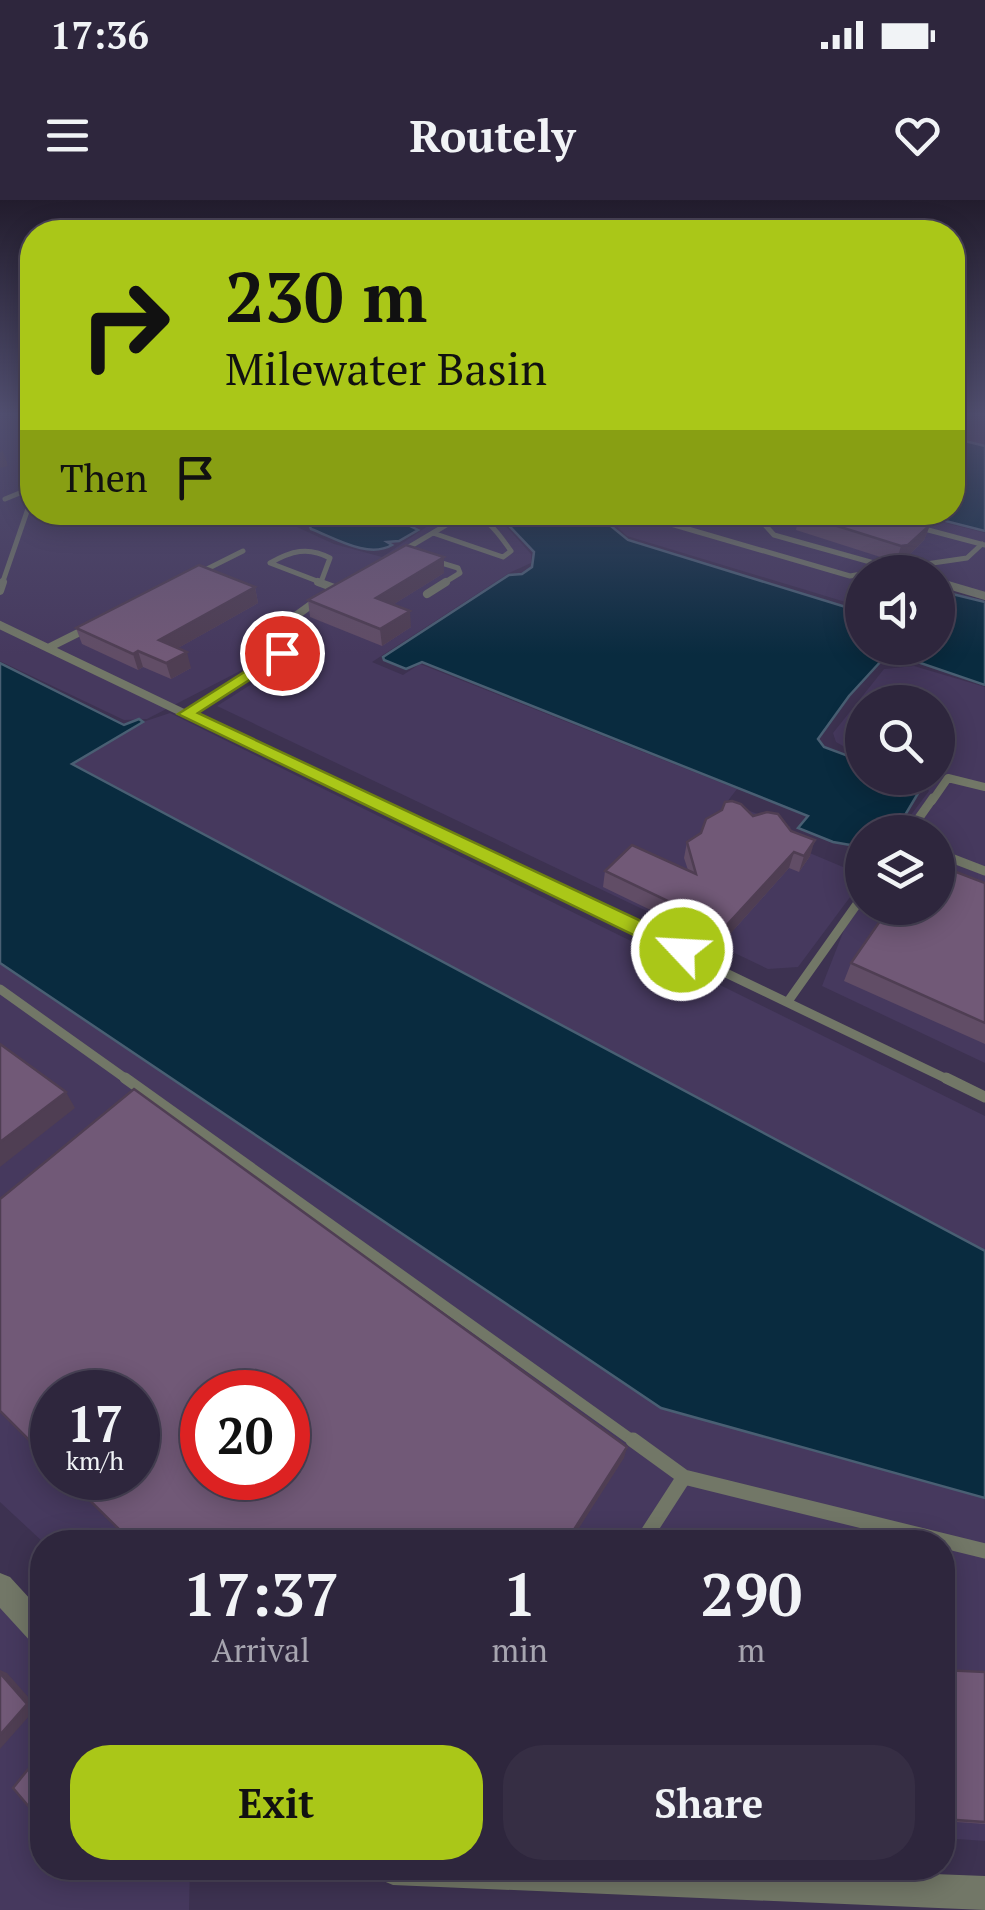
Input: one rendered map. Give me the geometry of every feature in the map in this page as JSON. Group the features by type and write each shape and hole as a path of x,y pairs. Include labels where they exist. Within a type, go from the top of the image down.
{"street":[{"path":"0,1587 30,1620"},
{"path":"716,1880 985,1893"}],"lane":[{"path":"6,499 16,495"},
{"path":"0,591 23,525"},
{"path":"386,560 449,525"},
{"path":"433,534 503,557 512,551 490,525"},
{"path":"674,525 845,575"},
{"path":"764,525 774,535 845,555"},
{"path":"914,526 983,544"},
{"path":"955,560 967,558 983,544"},
{"path":"320,582 330,566 330,558 322,553 302,548 270,562 304,576 338,589"},
{"path":"190,577 243,551"},
{"path":"402,551 458,568 460,573 427,594"},
{"path":"186,714 268,665 282,653 290,620 354,579"},
{"path":"955,587 985,596"},
{"path":"48,648 101,622"},
{"path":"0,626 985,1097"},
{"path":"921,815 948,778 985,786"},
{"path":"955,860 985,871"},
{"path":"789,1000 845,921"},
{"path":"0,989 684,1477 900,1530"},
{"path":"128,1099 142,1087"},
{"path":"650,1530 684,1477"},
{"path":"955,1544 985,1551"}],"shaded area":[{"path":"0,495 20,495 20,525 300,525 297,527 334,544 382,557 429,525 505,525 531,554 531,563 509,573 372,662 403,675 420,664 737,789 727,802 791,827 786,831 793,846 845,868 845,904 798,967 768,969 217,706 316,643 273,654 147,719 124,720 0,661"},
{"path":"615,525 953,525 985,533 985,600 955,591 955,555 845,555 845,602 627,536"},
{"path":"914,666 985,687 985,1063 822,986 846,925 955,925 955,815 911,815 926,795 955,795 955,685 871,685 884,669"},
{"path":"170,713 985,1116 985,1251 71,764 143,722"},
{"path":"845,718 845,747 836,742 833,733"},
{"path":"0,964 661,1408 985,1498 985,1841 955,1839 955,1530 30,1530 0,1502"},
{"path":"0,1601 30,1637 30,1880 190,1880 189,1910 0,1910"}],"water":[{"path":"965,495 985,495 985,531 961,525 965,525"},
{"path":"309,525 415,525 412,527 418,530 399,541 387,542 392,545 383,549 373,550 311,529"},
{"path":"508,525 610,525 628,540 845,607 845,665 877,665 859,685 845,685 845,702 818,739 824,747 845,755 845,795 917,795 905,815 845,815 845,844 833,842 798,828 808,816 422,662 406,669 384,660 383,657 509,575 522,574 532,567 534,552"},
{"path":"955,595 985,602 985,685 926,665 955,665"},
{"path":"0,663 124,725 139,719 143,722 72,764 985,1251 985,1498 661,1408 0,963"}],"building":[{"path":"834,525 930,525 908,545"},
{"path":"406,545 444,557 376,598 410,611 380,629 308,600"},
{"path":"199,565 255,587 159,640 187,652 166,663 138,651 133,654 76,628"},
{"path":"732,801 753,816 778,814 791,831 815,840 804,856 794,852 724,928 605,871 632,845 696,874 687,842 701,833 706,819 722,810 725,802"},
{"path":"955,872 985,883 985,1023 851,963 877,925 955,925"},
{"path":"0,1044 66,1092 0,1142"},
{"path":"134,1089 627,1447 574,1530 120,1530 89,1500 160,1500 160,1370 30,1370 30,1441 0,1411 0,1199"},
{"path":"955,1671 985,1672 985,1822 955,1820"},
{"path":"0,1673 27,1704 0,1735"},
{"path":"30,1767 30,1808 13,1788"}],"route":[{"path":"282,653 186,714 682,950"}]}
